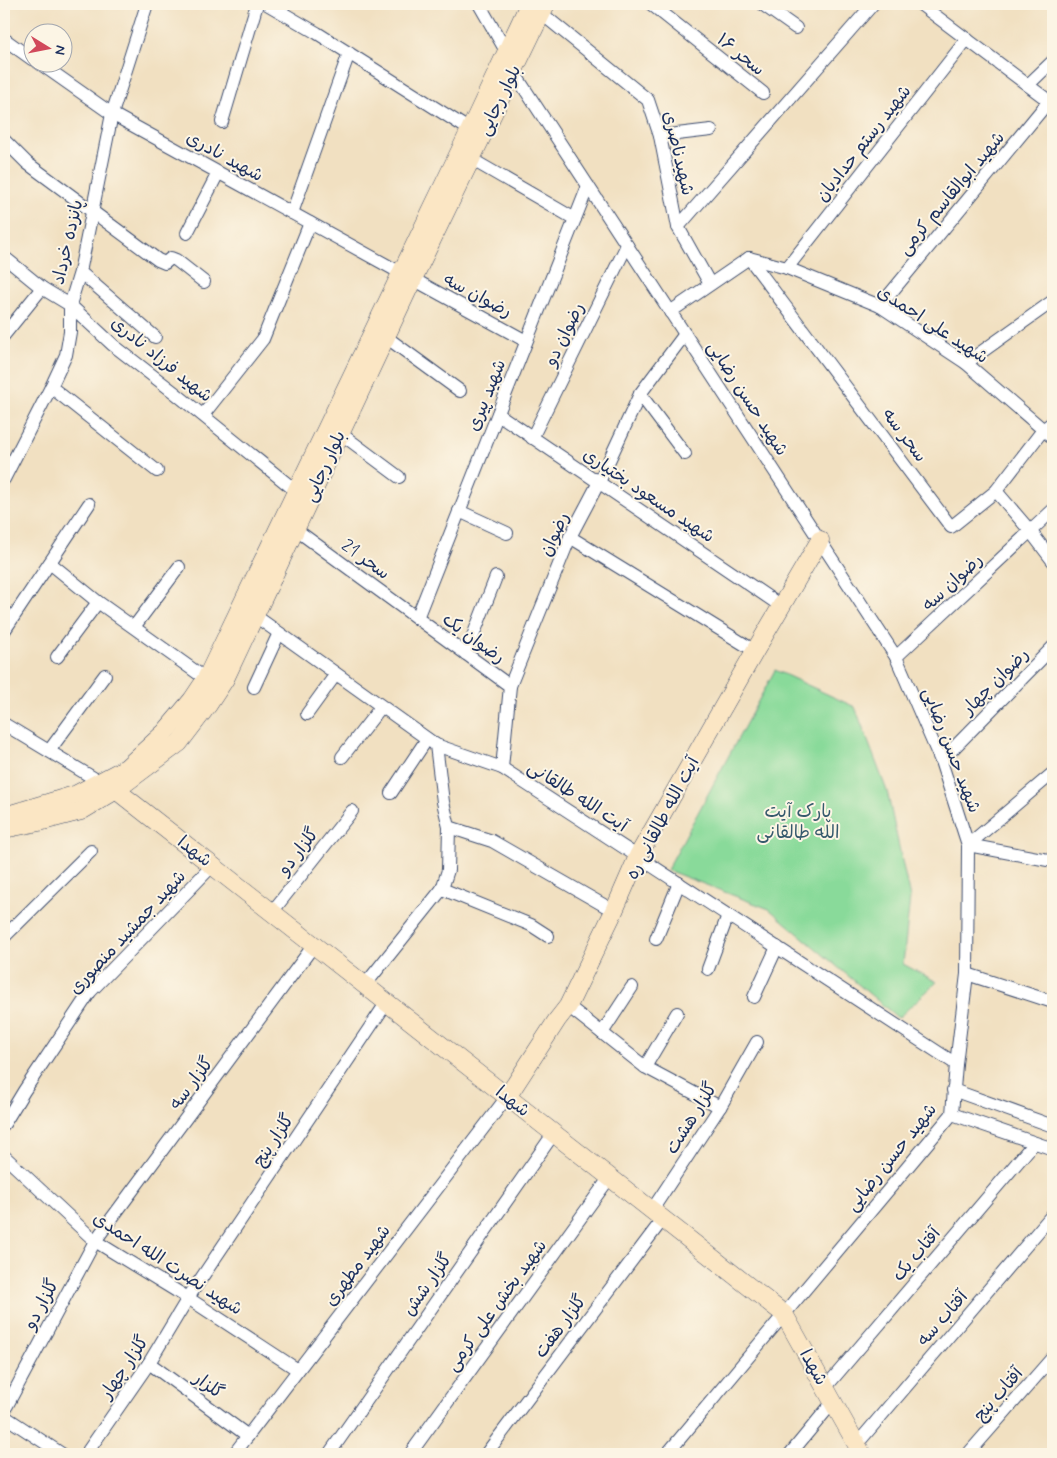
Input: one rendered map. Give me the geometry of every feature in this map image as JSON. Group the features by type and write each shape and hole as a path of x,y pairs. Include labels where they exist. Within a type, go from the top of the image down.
{"main road":[{"name":"بلوار رجایی","path":"4,816 108,786 179,743 208,705 225,679 386,337 407,276 506,51 539,7"},
{"name":"بلوار رجایی","path":"4,829 81,811 164,732 192,700 206,679 296,491 407,276 471,159 513,71 539,7"},
{"name":"آیت الله طالقانی ره","path":"507,1097 568,1006 614,911 638,856 820,540"},
{"name":"شهدا","path":"108,786 366,985 784,1314 860,1449"}],"street":[{"name":"پانزده خرداد","path":"4,479 66,355 70,332 70,306 80,272 112,114 147,4"},
{"path":"222,122 257,4"},
{"path":"267,4 349,53 470,130"},
{"path":"479,4 506,51"},
{"name":"سحر ۱۶","path":"651,4 763,93"},
{"path":"762,4 796,28"},
{"path":"920,4 1051,103"},
{"path":"678,227 865,6"},
{"name":"شهیدناصری","path":"539,7 648,100 660,136 678,227 710,284"},
{"path":"4,39 22,52"},
{"name":"شهید رستم حدادیان","path":"787,268 967,39"},
{"path":"292,213 349,53"},
{"path":"1028,85 1053,61"},
{"name":"شهید حسن رضایی","path":"513,71 896,657 941,760 968,845 967,974 953,1090 952,1114 667,1454"},
{"name":"شهید نادری","path":"52,72 112,114 407,276"},
{"name":"شهید ابوالقاسم کرمی","path":"880,306 1051,103"},
{"path":"660,136 711,130"},
{"path":"4,140 28,162 158,260 164,263 171,258 176,260 204,282"},
{"path":"471,159 575,219"},
{"path":"187,233 218,173"},
{"name":"شهید پیری","path":"417,618 588,186"},
{"path":"203,415 263,339 310,223"},
{"name":"رضوان دو","path":"532,438 627,245"},
{"name":"شهید فرزاد نادری","path":"4,257 42,288 70,306 113,345 296,491"},
{"path":"670,312 749,258"},
{"name":"شهید علی احمدی","path":"749,258 787,268 880,306 966,363 1048,426 1053,438"},
{"name":"سحر سه","path":"749,258 952,527 996,491 1048,426"},
{"path":"80,272 155,337"},
{"name":"رضوان سه","path":"407,276 526,341"},
{"path":"4,335 42,288"},
{"path":"966,363 1053,301"},
{"name":"رضوان","path":"502,768 510,686 570,537 599,482 640,394 685,334"},
{"path":"386,337 460,391"},
{"path":"51,387 157,471"},
{"path":"640,394 685,454"},
{"name":"شهید مسعود بختیاری","path":"498,414 781,606"},
{"path":"340,433 399,476"},
{"path":"996,491 1053,561"},
{"path":"4,631 89,504"},
{"name":"رضوان سه","path":"896,657 1053,510"},
{"path":"459,511 507,533"},
{"name":"سحر 21","path":"295,529 417,618"},
{"path":"570,537 755,651"},
{"path":"50,563 98,602 206,679"},
{"path":"134,626 179,567"},
{"path":"466,654 496,577"},
{"path":"57,657 98,602"},
{"name":"آیت الله طالقانی","path":"254,615 431,742 502,768 956,1064"},
{"name":"رضوان یک","path":"417,618 510,686"},
{"path":"254,687 279,633"},
{"name":"رضوان چهار","path":"941,760 1053,647"},
{"path":"307,714 336,674"},
{"path":"49,751 105,675"},
{"path":"342,757 381,707"},
{"path":"4,724 108,786"},
{"path":"391,792 431,742"},
{"path":"366,985 442,889 448,870 449,826 431,742"},
{"path":"968,845 1053,773"},
{"name":"گلزار دو","path":"272,912 352,811"},
{"path":"449,826 492,841 614,911"},
{"path":"968,845 1053,861"},
{"path":"4,937 91,851"},
{"name":"شهید جمشید منصوری","path":"4,1124 90,992 212,866"},
{"path":"656,939 679,883"},
{"path":"442,889 531,925 548,936"},
{"path":"708,969 728,915"},
{"name":"گلزار سه","path":"95,1241 314,946"},
{"path":"754,997 777,947"},
{"path":"967,974 1053,1002"},
{"path":"602,1033 632,987"},
{"name":"گلزار پنج","path":"188,1298 387,1002"},
{"path":"568,1006 645,1067 720,1107"},
{"path":"645,1067 676,1013"},
{"name":"گلزار هشت","path":"658,1215 757,1042"},
{"path":"953,1090 1053,1126"},
{"name":"شهید مطهری","path":"234,1454 507,1097"},
{"path":"952,1114 1053,1149"},
{"name":"گلزار شش","path":"329,1454 554,1134"},
{"name":"آفتاب یک","path":"790,1454 829,1395 1034,1143"},
{"name":"شهید نصرت الله احمدی","path":"4,1156 95,1241 188,1298 298,1370"},
{"name":"شهید بخش علی کرمی","path":"410,1454 610,1177"},
{"name":"آفتاب سه","path":"860,1449 1053,1214"},
{"name":"گلزار هفت","path":"486,1454 658,1215"},
{"name":"گلزار دو","path":"4,1411 95,1241"},
{"name":"گلزار چهار","path":"86,1454 149,1363 188,1298"},
{"name":"آفتاب پنج","path":"968,1454 1053,1357"},
{"name":"گلزار","path":"149,1363 248,1436"},
{"path":"4,1416 62,1454"}],"green space":[{"name":"پارک آیت الله طالقانی","path":"775,670 855,707 887,791 910,898 903,964 937,982 898,1018 769,909 667,870"}]}
